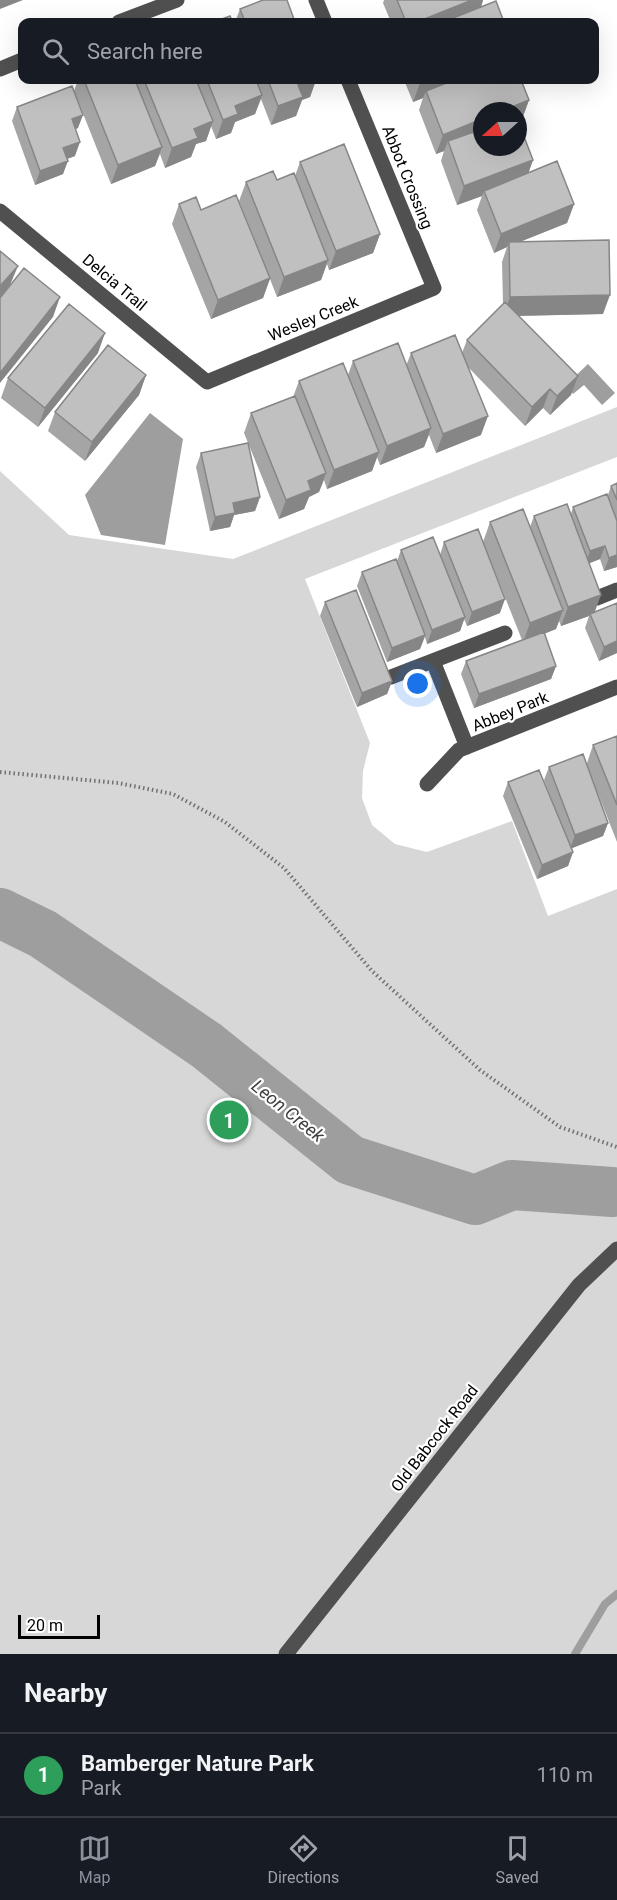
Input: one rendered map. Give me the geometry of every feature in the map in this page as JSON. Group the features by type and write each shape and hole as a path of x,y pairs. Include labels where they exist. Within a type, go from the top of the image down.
{"street":[{"path":"130,18 177,0"},
{"path":"316,0 323,18"},
{"path":"0,69 18,62"},
{"name":"Abbot Crossing","path":"350,84 434,288"},
{"name":"Delcia Trail","path":"0,211 207,382"},
{"name":"Wesley Creek","path":"207,382 434,288"},
{"path":"597,598 617,590"},
{"path":"391,677 505,633"},
{"path":"433,661 467,747"},
{"name":"Abbey Park","path":"427,784 459,750 617,687"},
{"name":"Old Babcock Road","path":"286,1654 579,1285 617,1249"}],"path":[{"path":"0,772 118,783 173,794 225,822 284,868 372,971 480,1070 560,1127 617,1148"}],"shaded area":[{"path":"588,364 615,393 602,405 584,385 573,394 566,385"},
{"path":"617,407 617,457 305,579 370,743 363,771 362,798 372,825 395,844 427,852 512,821 548,916 617,889 617,1654 0,1654 0,471 69,535 233,559"},
{"path":"150,413 183,439 165,545 101,535 85,495"}],"building":[{"path":"263,0 287,0 294,18 243,18 240,9"},
{"path":"397,0 472,0 427,18 404,18"},
{"path":"496,1 502,18 453,18"},
{"path":"86,84 137,84 162,147 118,165"},
{"path":"146,84 198,84 213,121 194,129 198,138 172,148"},
{"path":"209,84 258,84 262,95 235,106 238,114 223,120"},
{"path":"270,84 301,84 298,85 303,97 278,106"},
{"path":"444,84 523,84 529,100 524,102 473,102 473,123 443,135 426,91"},
{"path":"72,86 83,115 72,119 80,142 63,148 68,161 40,171 17,107"},
{"path":"473,132 473,156 527,156 527,144 533,160 464,186 448,141"},
{"path":"344,144 380,234 336,251 300,162"},
{"path":"557,161 574,204 501,234 484,191"},
{"path":"273,171 277,180 294,173 328,260 284,277 246,182"},
{"path":"236,195 270,278 218,300 179,204 196,197 201,210"},
{"path":"609,240 610,295 510,297 509,242"},
{"path":"0,251 18,266 0,286"},
{"path":"24,268 60,297 0,373 0,298"},
{"path":"505,302 578,376 557,396 550,389 532,407 467,340"},
{"path":"69,304 105,333 45,408 8,378"},
{"path":"455,335 488,416 443,434 411,353"},
{"path":"398,343 431,428 387,446 353,361"},
{"path":"108,345 146,375 92,442 55,412"},
{"path":"343,363 379,452 334,470 299,381"},
{"path":"295,396 326,473 308,481 311,490 286,500 251,413"},
{"path":"248,443 260,497 233,503 235,513 215,517 201,453"},
{"path":"617,483 617,500 611,486"},
{"path":"607,494 617,521 617,555 609,558 605,546 590,551 573,507"},
{"path":"567,504 601,595 568,607 534,516"},
{"path":"523,509 563,610 530,623 490,522"},
{"path":"478,529 505,599 472,612 444,542"},
{"path":"433,537 465,617 432,630 401,550"},
{"path":"396,559 425,635 392,648 362,572"},
{"path":"356,590 392,681 362,693 325,602"},
{"path":"617,603 617,641 604,647 590,614"},
{"path":"544,632 556,666 479,694 466,661"},
{"path":"617,736 617,805 593,745"},
{"path":"583,754 608,823 575,835 549,767"},
{"path":"539,770 573,852 542,865 508,782"}],"waterway":[{"name":"Leon Creek","path":"0,913 43,934 206,1045 350,1160 475,1200 512,1185 612,1192"},
{"path":"575,1654 605,1604 617,1594"}],"place":[{"name":"Bamberger Nature Park","path":"229,1120"}]}
